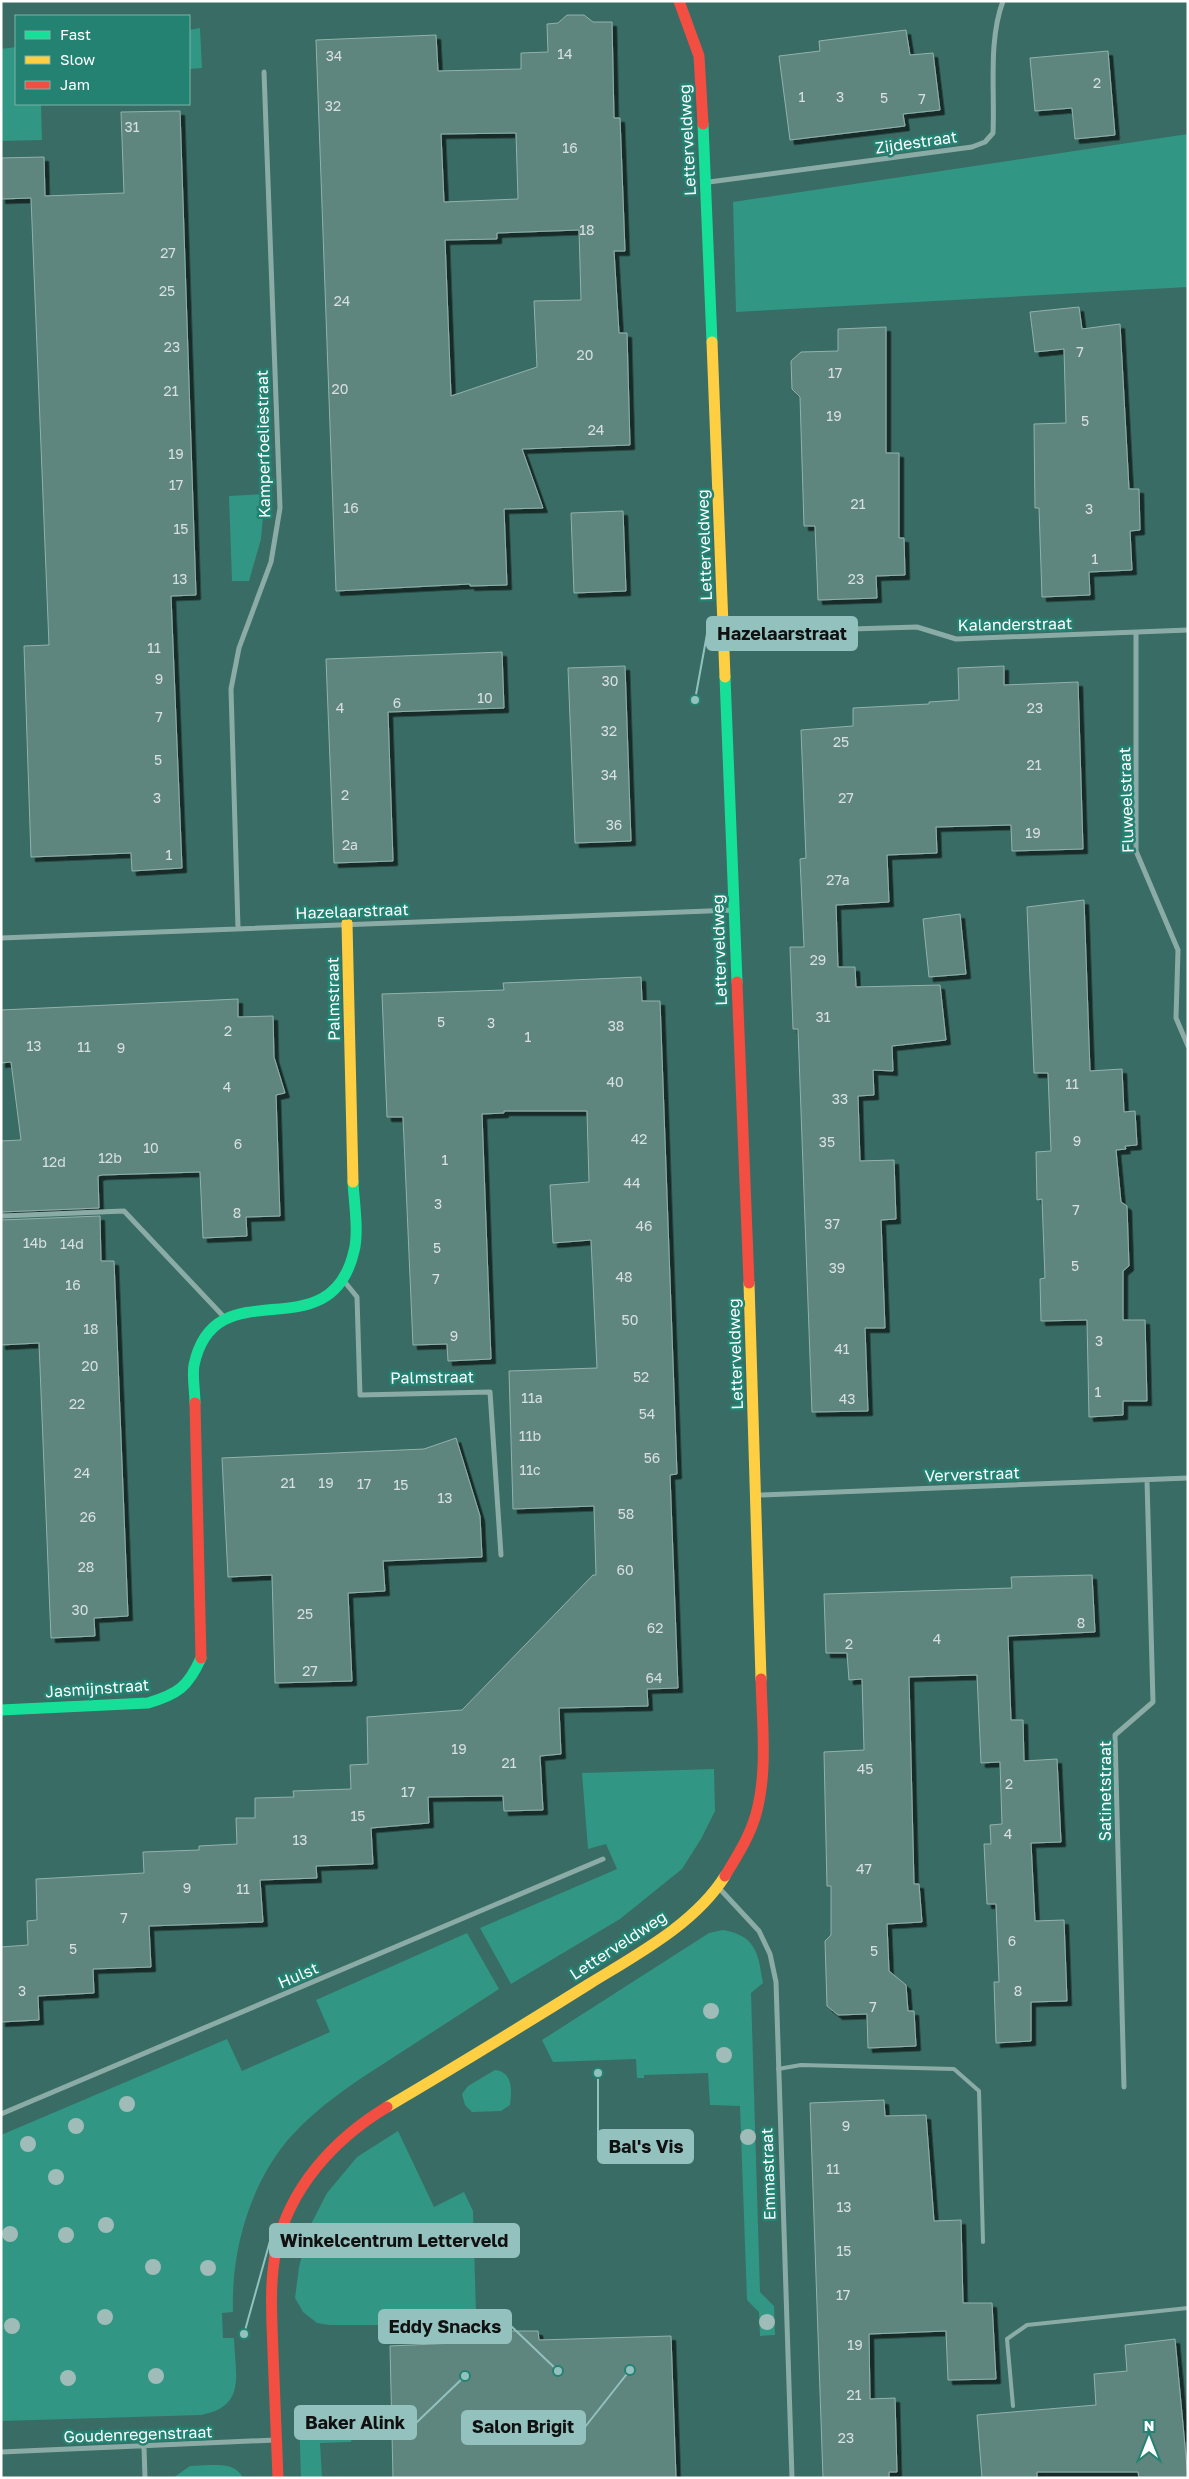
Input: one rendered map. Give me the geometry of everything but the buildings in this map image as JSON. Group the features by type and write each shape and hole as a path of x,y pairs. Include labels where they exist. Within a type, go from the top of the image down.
{"street":[{"name":"Letterveldweg","path":"278,2478 271,2294 276,2250 288,2213 320,2161 340,2140 377,2113 526,2024 673,1931 718,1887 744,1844 756,1814 763,1770 757,1495 706,182 699,56 679,1"},
{"name":"Zijdestraat","path":"706,182 972,147 985,142 993,133 995,47 998,14 1003,1"},
{"name":"Kamperfoeliestraat","path":"238,928 231,689 239,648 271,562 280,508 264,72"},
{"name":"Kalanderstraat","path":"724,633 917,627 956,639 1188,630"},
{"name":"Fluweelstraat","path":"1136,633 1136,851 1178,950 1176,1018 1188,1046"},
{"name":"Hazelaarstraat","path":"1,938 734,910"},
{"name":"Palmstraat","path":"224,1318 243,1312 311,1306 326,1299 344,1281 351,1265 355,1249 347,924"},
{"path":"1,1216 124,1211 224,1318"},
{"name":"Palmstraat","path":"344,1281 357,1298 360,1395 490,1392 501,1555"},
{"name":"Jasmijnstraat","path":"1,1710 148,1703 171,1697 191,1682 203,1655 194,1365 210,1330 224,1318"},
{"name":"Ververstraat","path":"757,1495 1188,1478"},
{"name":"Satinetstraat","path":"1124,2087 1115,1735 1153,1702 1147,1480"},
{"name":"Hulst","path":"1,2114 604,1859"},
{"name":"Emmastraat","path":"718,1887 759,1931 770,1954 776,1982 777,2069 792,2478"},
{"name":"Goudenregenstraat","path":"1,2452 276,2440"},
{"path":"144,2447 145,2478"}],"lane":[{"path":"777,2069 801,2065 954,2069 979,2091 983,2242"},
{"path":"1013,2406 1008,2339 1027,2325 1188,2308"}],"green space":[{"path":"200,28 202,68 190,69 190,30"},
{"path":"15,47 15,105 41,105 42,140 1,141 1,49"},
{"path":"1188,134 1188,287 736,312 733,202"},
{"path":"265,494 261,539 249,581 232,581 229,496"},
{"path":"714,1769 715,1811 701,1839 682,1869 620,1919 511,1984 480,1928 617,1869 606,1844 588,1849 582,1773"},
{"path":"723,1930 743,1937 754,1948 763,1983 751,1993 760,2292 774,2306 775,2335 760,2336 759,2312 747,2300 740,2106 710,2105 708,2073 644,2075 644,2078 637,2078 636,2059 553,2062 542,2040 709,1933"},
{"path":"467,1933 499,1989 368,2074 325,2105 287,2141 262,2179 245,2221 239,2244 235,2266 233,2312 222,2313 223,2338 234,2338 236,2364 235,2387 232,2397 226,2405 216,2411 201,2415 1,2421 1,2135 227,2039 242,2071 330,2032 316,2000"},
{"path":"495,2070 501,2071 508,2078 511,2088 510,2105 501,2111 472,2112 465,2105 462,2094 468,2086"},
{"path":"398,2131 434,2207 464,2192 473,2211 476,2312 389,2314 389,2325 329,2325 317,2323 303,2312 295,2298 299,2267 309,2228 327,2193 357,2157"},
{"path":"314,2407 352,2438 351,2442 320,2443 322,2478 301,2478 299,2415 303,2408"},
{"path":"224,2465 233,2468 243,2478 173,2478 190,2466"}],"traffic: fast":[{"path":"703,124 712,342"},
{"path":"725,677 737,982"},
{"path":"195,1403 194,1365 206,1336 224,1320 248,1312 298,1306 322,1299 341,1282 354,1251 355,1243 356,1226 353,1182"},
{"path":"1,1710 148,1703 181,1688 191,1676 201,1658"}],"traffic: slow":[{"path":"712,342 725,677"},
{"path":"347,923 353,1182"},
{"path":"749,1283 761,1679"},
{"path":"387,2107 645,1950 698,1909 725,1876"}],"traffic: jam":[{"path":"679,1 699,56 703,124"},
{"path":"737,982 749,1283"},
{"path":"195,1403 201,1658"},
{"path":"725,1876 743,1846 756,1814 760,1798 763,1764 761,1679"},
{"path":"278,2478 272,2289 276,2250 282,2227 291,2206 316,2167 349,2134 387,2107"}],"place":[{"name":"Hazelaarstraat","path":"695,700"},
{"name":"Bal's Vis","path":"598,2073"},
{"name":"Winkelcentrum Letterveld","path":"244,2334"},
{"name":"Salon Brigit","path":"630,2370"},
{"name":"Eddy Snacks","path":"558,2371"},
{"name":"Baker Alink","path":"465,2376"}]}
